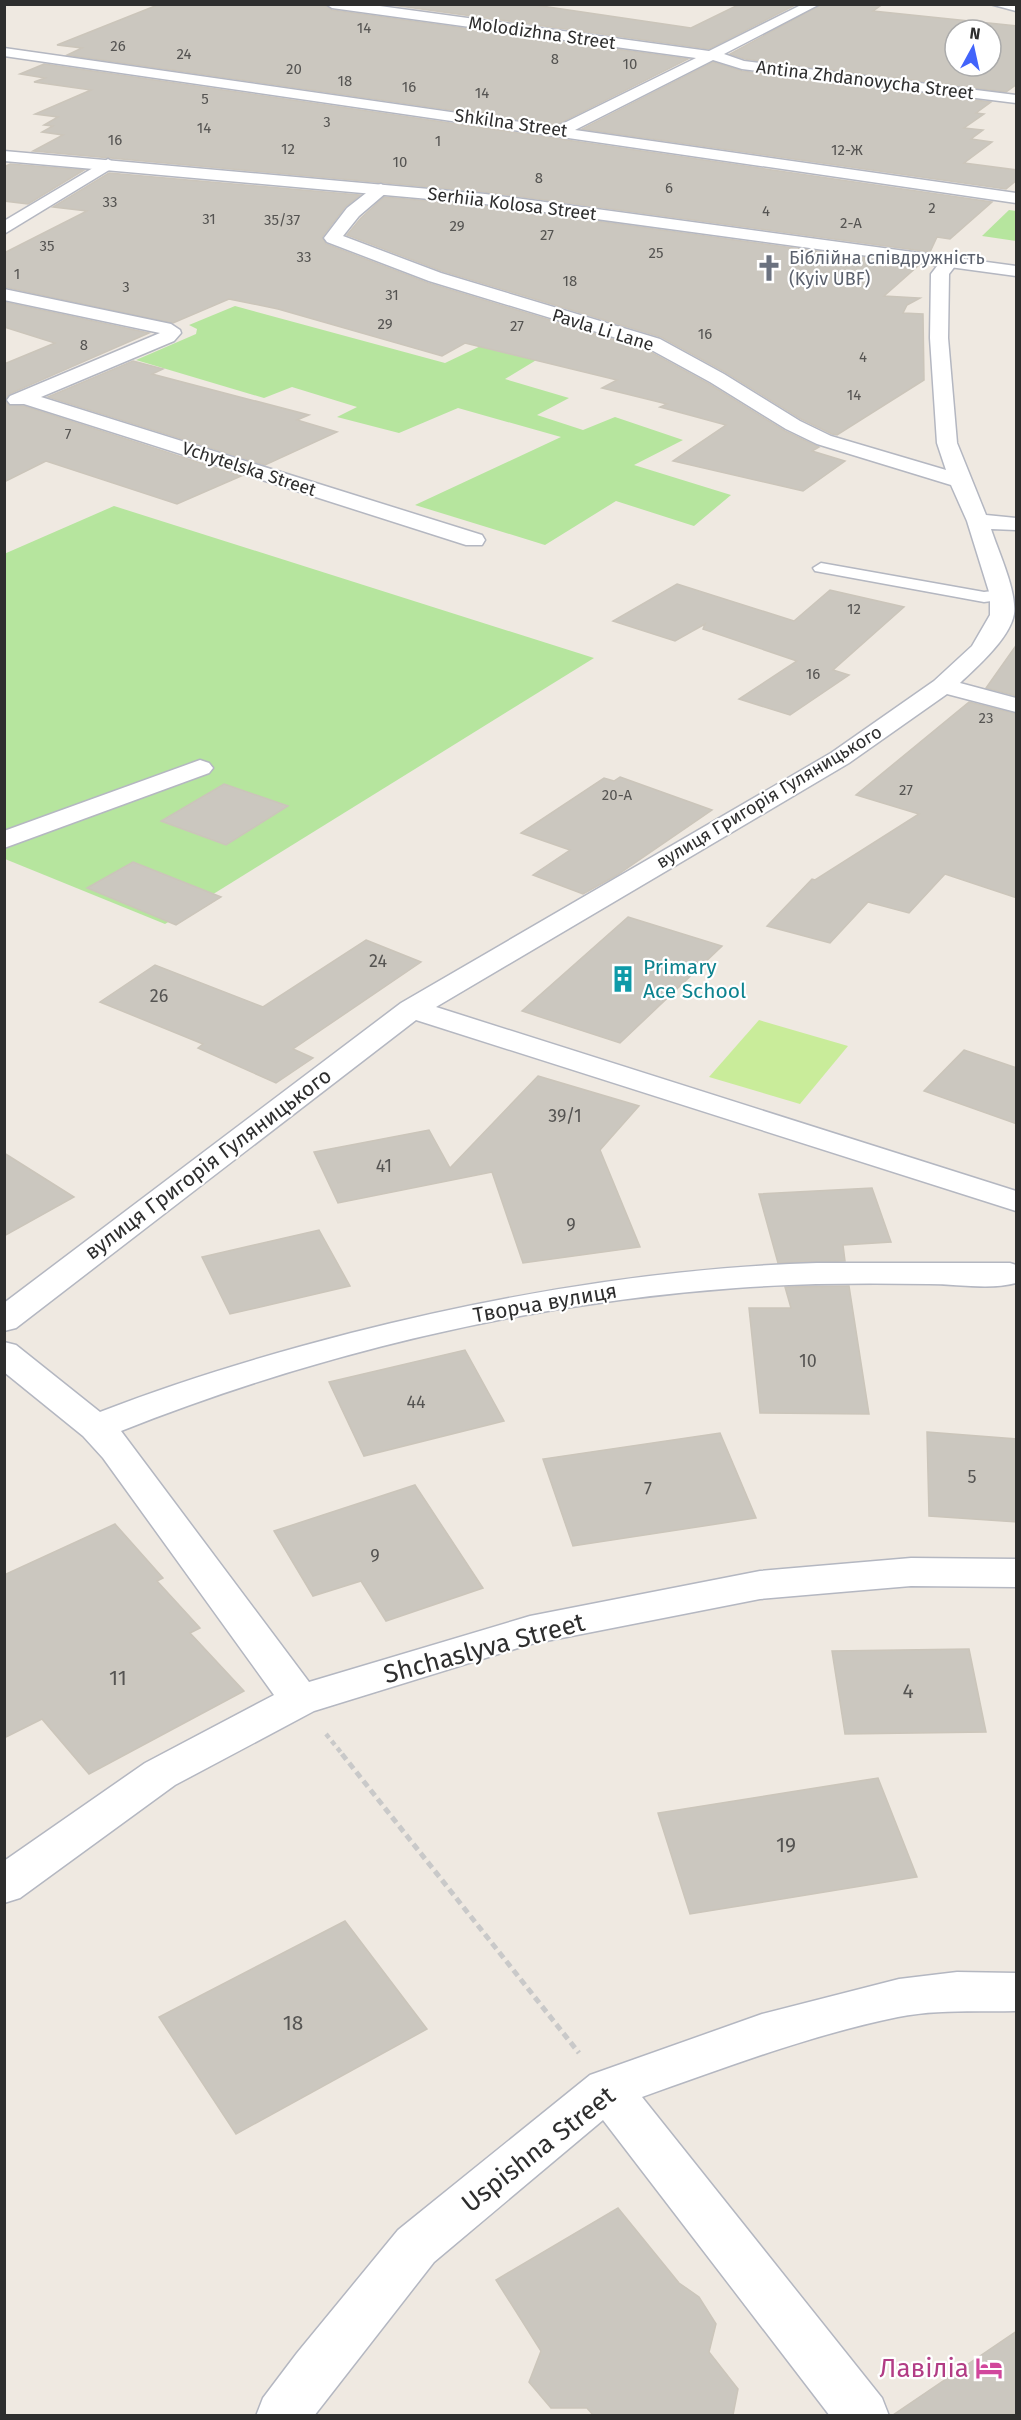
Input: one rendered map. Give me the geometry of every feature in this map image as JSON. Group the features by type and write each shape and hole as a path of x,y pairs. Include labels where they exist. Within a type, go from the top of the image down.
{"street":[{"name":"Molodizhna Street","path":"332,4 715,56"},
{"path":"562,130 715,56 814,4"},
{"path":"996,4 1017,7"},
{"name":"Shkilna Street","path":"4,52 562,130 1017,198"},
{"name":"Antina Zhdanovycha Street","path":"715,56 742,65 1017,99"},
{"name":"Serhiia Kolosa Street","path":"4,156 485,199 1017,271"},
{"path":"4,230 108,164"},
{"name":"Pavla Li Lane","path":"381,189 353,212 333,238 458,285 653,343 717,378 793,425 824,440 960,481"},
{"name":"вулиця Григорія Гуляницького","path":"4,1320 412,1009 840,758 943,686 982,650 1002,615 1001,595 978,521 960,481 948,443 939,338 940,274 950,261"},
{"path":"4,294 171,330 172,333 25,398 4,405"},
{"name":"Vchytelska Street","path":"25,398 474,540"},
{"path":"978,521 1017,524"},
{"path":"943,686 1017,705"},
{"path":"4,840 200,768"},
{"path":"412,1009 1017,1201"},
{"name":"Творча вулиця","path":"96,1427 172,1396 298,1357 451,1321 581,1294 700,1280 855,1273 1010,1274"},
{"path":"4,1353 96,1427 116,1449 300,1700"},
{"name":"Shchaslyva Street","path":"4,1885 160,1774 300,1700 530,1630 760,1584 911,1572 1017,1573"},
{"name":"Uspishna Street","path":"282,2415 315,2370 416,2246 607,2089 762,2034 899,1998 957,1991 1017,1992"},
{"path":"607,2089 863,2415"}],"lane":[{"path":"821,568 984,597 1001,595"}],"path":[{"path":"300,1700 607,2089"}],"green space":[{"path":"1009,210 1016,211 1016,241 982,236"},
{"path":"235,306 445,363 487,343 538,359 505,379 569,398 537,415 583,430 615,417 683,440 634,465 731,495 694,526 616,501 545,545 415,505 561,437 458,408 399,433 337,417 357,407 292,387 264,398 136,360 196,334 197,329 189,325"},
{"path":"114,506 594,658 165,924 5,859 4,554"},
{"path":"759,1020 848,1046 800,1104 709,1077"}],"building":[{"path":"160,4 324,4 332,10 688,59 556,125 67,55 82,48 57,45"},
{"path":"385,4 528,4 691,28 740,4 797,4 709,49"},
{"path":"822,4 883,4 873,11 943,18 943,78 1003,78 1003,25 1017,26 1017,84 1006,92 745,59 730,54"},
{"path":"713,62 742,71 991,102 976,113 984,114 964,128 983,130 971,139 992,142 964,163 1017,170 1017,180 1006,189 582,129"},
{"path":"44,64 992,202 950,239 937,237 930,252 485,192 33,151 63,135 42,132 53,126 44,125 58,117 35,114 91,90 34,82 45,78 20,74"},
{"path":"10,164 84,170 28,204 4,201 4,167"},
{"path":"109,173 360,195 345,207 322,237 326,244 428,283 645,349 709,384 785,431 819,447 812,451 845,461 803,491 673,461 726,425 660,407 667,404 602,388 617,380 465,343 442,356 278,309 229,299 173,323 4,287 4,253 87,211 53,207"},
{"path":"384,197 485,206 919,265 884,296 920,298 907,305 903,313 923,314 924,380 837,435 832,434 801,419 725,372 661,337 442,271 347,235 361,218"},
{"path":"4,302 149,333 9,394 5,400 8,405 24,406 241,476 177,504 46,461 4,482 4,364 55,343 4,327"},
{"path":"133,361 163,369 152,374 309,415 297,420 337,432 265,465 48,397"},
{"path":"677,584 794,621 830,590 904,607 833,670 849,675 790,715 739,699 797,661 703,629 705,624 675,641 613,621"},
{"path":"1017,644 1017,696 986,688"},
{"path":"969,702 1017,714 1017,898 945,874 909,913 868,902 830,943 767,926 812,879 815,880 919,814 856,795"},
{"path":"620,777 712,810 617,875 583,894 533,875 570,850 521,833 604,778 614,781"},
{"path":"224,784 288,806 226,845 161,821"},
{"path":"133,862 221,897 176,925 87,888"},
{"name":"Primary Ace School","path":"628,917 722,946 620,1043 522,1011"},
{"path":"366,940 421,962 293,1049 313,1058 276,1083 198,1048 203,1044 100,1002 155,965 263,1007"},
{"path":"964,1050 1017,1068 1017,1124 924,1091"},
{"path":"538,1076 639,1106 600,1150 640,1247 523,1263 492,1172 338,1203 314,1152 429,1130 450,1168"},
{"path":"4,1153 74,1197 4,1236"},
{"path":"872,1188 891,1242 843,1245 845,1261 778,1263 759,1194"},
{"path":"319,1230 350,1286 230,1314 202,1257"},
{"path":"849,1286 869,1414 760,1413 749,1308 791,1308 785,1287"},
{"path":"465,1350 504,1421 364,1456 329,1382"},
{"path":"927,1432 1017,1439 1017,1522 929,1516"},
{"path":"720,1433 756,1518 573,1546 543,1459"},
{"path":"415,1485 483,1588 386,1621 361,1581 313,1596 274,1531"},
{"path":"115,1524 163,1578 157,1581 200,1628 190,1633 244,1691 89,1774 42,1719 4,1738 4,1575"},
{"path":"969,1649 986,1732 845,1734 832,1651"},
{"path":"878,1778 917,1877 690,1914 658,1813"},
{"path":"345,1921 427,2029 236,2134 159,2017"},
{"path":"618,2208 679,2283 699,2297 716,2324 709,2352 738,2389 733,2415 593,2415 587,2408 551,2408 529,2382 541,2351 496,2280"},
{"name":"Лавіліа","path":"1017,2331 1017,2415 893,2415"}],"place":[{"name":"Біблійна співдружність (Kyiv UBF)","path":"769,268"},
{"name":"Primary Ace School","path":"623,979"},
{"name":"Лавіліа","path":"989,2368"}]}
